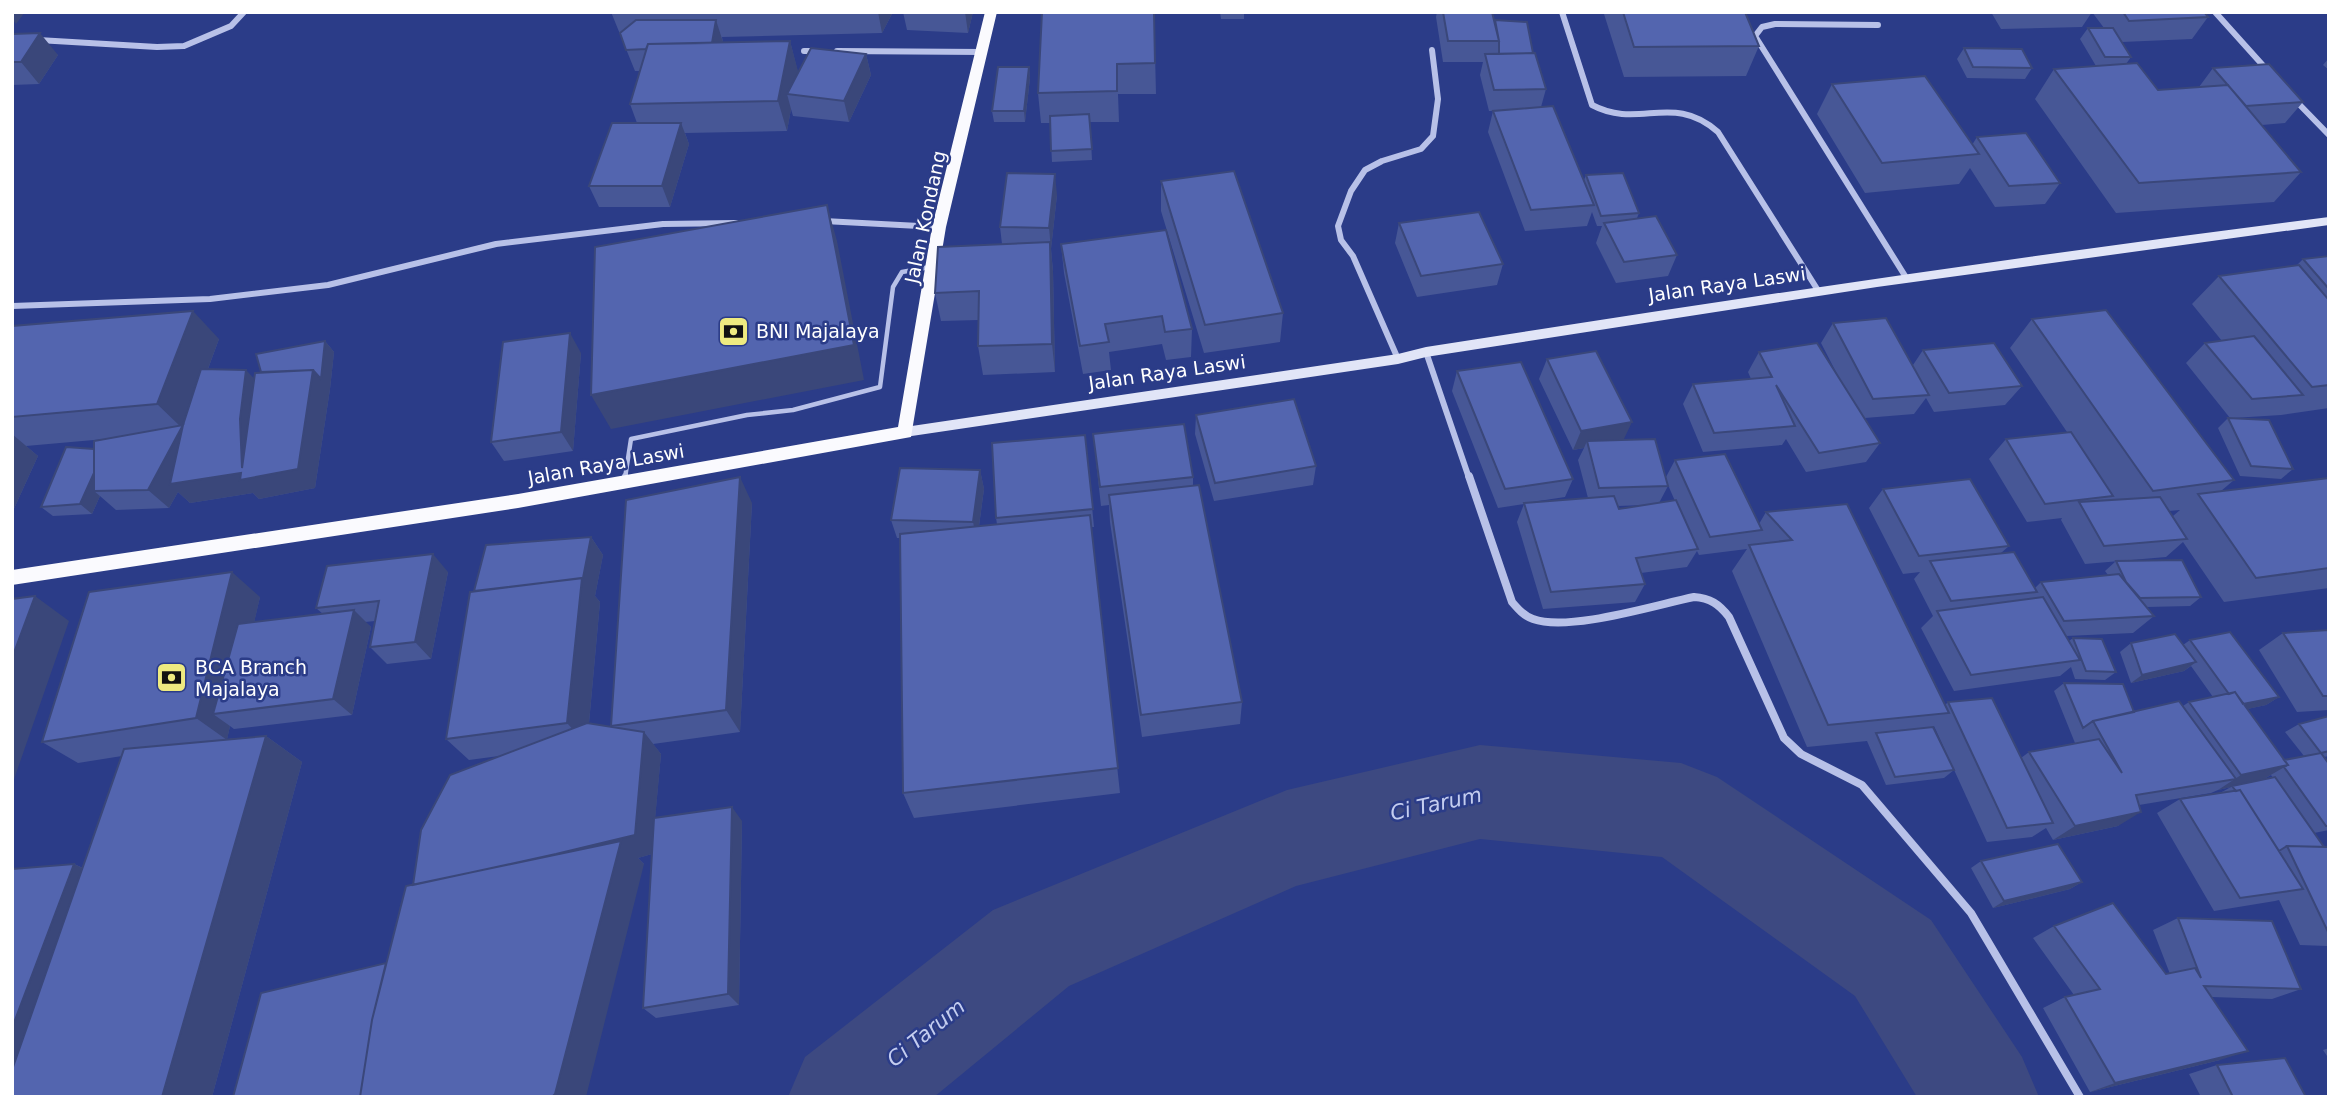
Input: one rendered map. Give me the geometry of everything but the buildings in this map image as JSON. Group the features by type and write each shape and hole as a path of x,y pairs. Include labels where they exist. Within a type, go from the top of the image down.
{"main road":[{"name":"Jalan Kondang","path":"905,432 939,227 991,12"},
{"name":"Jalan Raya Laswi","path":"12,578 624,482 905,432 2128,246 2329,221"}],"street":[{"path":"27,39 157,47 184,46 231,26 244,12"},
{"path":"1562,12 1592,105 1606,113 1685,114 1700,117 1709,124 1718,132 1819,292"},
{"path":"2214,12 2277,80"},
{"path":"1878,25 1775,24 1762,27 1755,36 1907,279"},
{"path":"1398,359 1353,256 1343,246 1338,232 1338,217 1355,182 1367,169 1427,144 1434,133 1439,95 1432,50"},
{"path":"804,51 983,52"},
{"path":"2286,90 2329,135"},
{"path":"812,221 939,227"},
{"path":"12,306 210,299 328,285 496,244 663,224 744,223"},
{"path":"1426,352 1512,602 1521,612 1533,619 1563,624 1694,597 1708,598 1719,604 1729,617 1784,738 1793,750 1807,760 1846,774 1862,785 1971,913 2080,1097"}],"lane":[{"path":"624,482 631,439 747,415 793,410 880,387 893,287 902,272 933,267"}],"waterway":[{"name":"Ci Tarum","path":"845,1097 1031,948 1287,839 1480,792 1681,811 1893,958 1982,1097"}],"place":[{"name":"BNI Majalaya","path":"733,331"},
{"name":"BCA Branch Majalaya","path":"172,678"}]}
